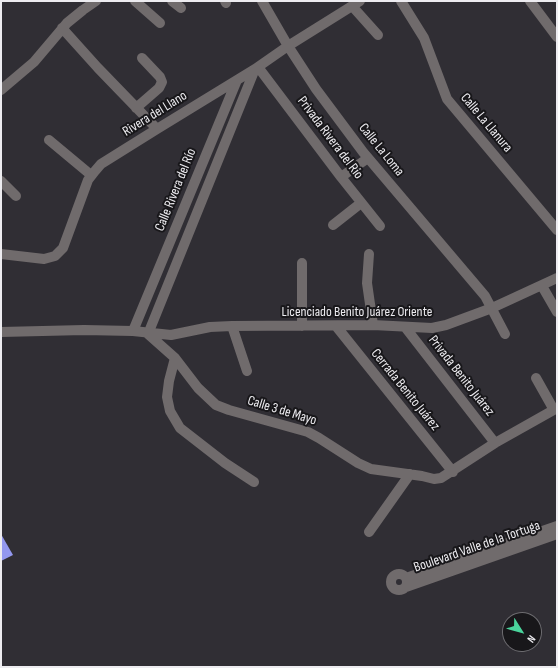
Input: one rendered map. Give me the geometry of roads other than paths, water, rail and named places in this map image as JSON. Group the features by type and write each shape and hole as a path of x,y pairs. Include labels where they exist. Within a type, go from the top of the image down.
{"street":[{"path":"1,90 34,62 62,28 96,1"},
{"path":"135,1 160,23"},
{"path":"172,1 181,8"},
{"name":"Calle La Loma","path":"262,1 288,46 316,89 368,158 485,296 505,334"},
{"name":"Calle La Llanura","path":"401,1 424,38 447,99 557,230"},
{"path":"530,1 557,37"},
{"path":"237,80 288,46 356,4 378,36"},
{"path":"62,28 156,129"},
{"path":"136,108 159,88 162,82 160,77 142,58"},
{"name":"Calle Rivera del Río","path":"148,334 256,68"},
{"name":"Privada Rivera del Río","path":"256,68 380,226"},
{"name":"Calle Rivera del Río","path":"133,331 237,80"},
{"name":"Rivera del Llano","path":"91,175 101,164 237,80"},
{"path":"1,254 44,259 50,258 60,253 66,241 91,175 49,140"},
{"path":"341,177 368,158"},
{"path":"199,169 212,174"},
{"path":"1,181 16,196"},
{"path":"333,225 361,203"},
{"path":"369,254 367,283 373,325"},
{"path":"163,260 176,265"},
{"path":"302,263 302,326"},
{"name":"Licenciado Benito Juárez Oriente","path":"148,334 171,335 210,327 232,326 373,325 432,328 439,327 492,308 557,278"},
{"path":"542,286 557,312"},
{"path":"232,326 247,371"},
{"name":"Cerrada Benito Juárez","path":"336,326 453,472"},
{"name":"Privada Benito Juárez","path":"405,327 495,443"},
{"path":"1,332 84,330 133,331 148,334"},
{"name":"Calle 3 de Mayo","path":"148,334 175,358 198,388 216,405 308,432 365,467 438,479 453,472 495,443 556,409"},
{"path":"175,358 169,381 167,397 170,411 180,428 225,463 254,482"},
{"path":"536,378 556,409"},
{"path":"369,532 410,474"},
{"name":"Boulevard Valle de la Tortuga","path":"557,526 406,583 557,534"}]}
